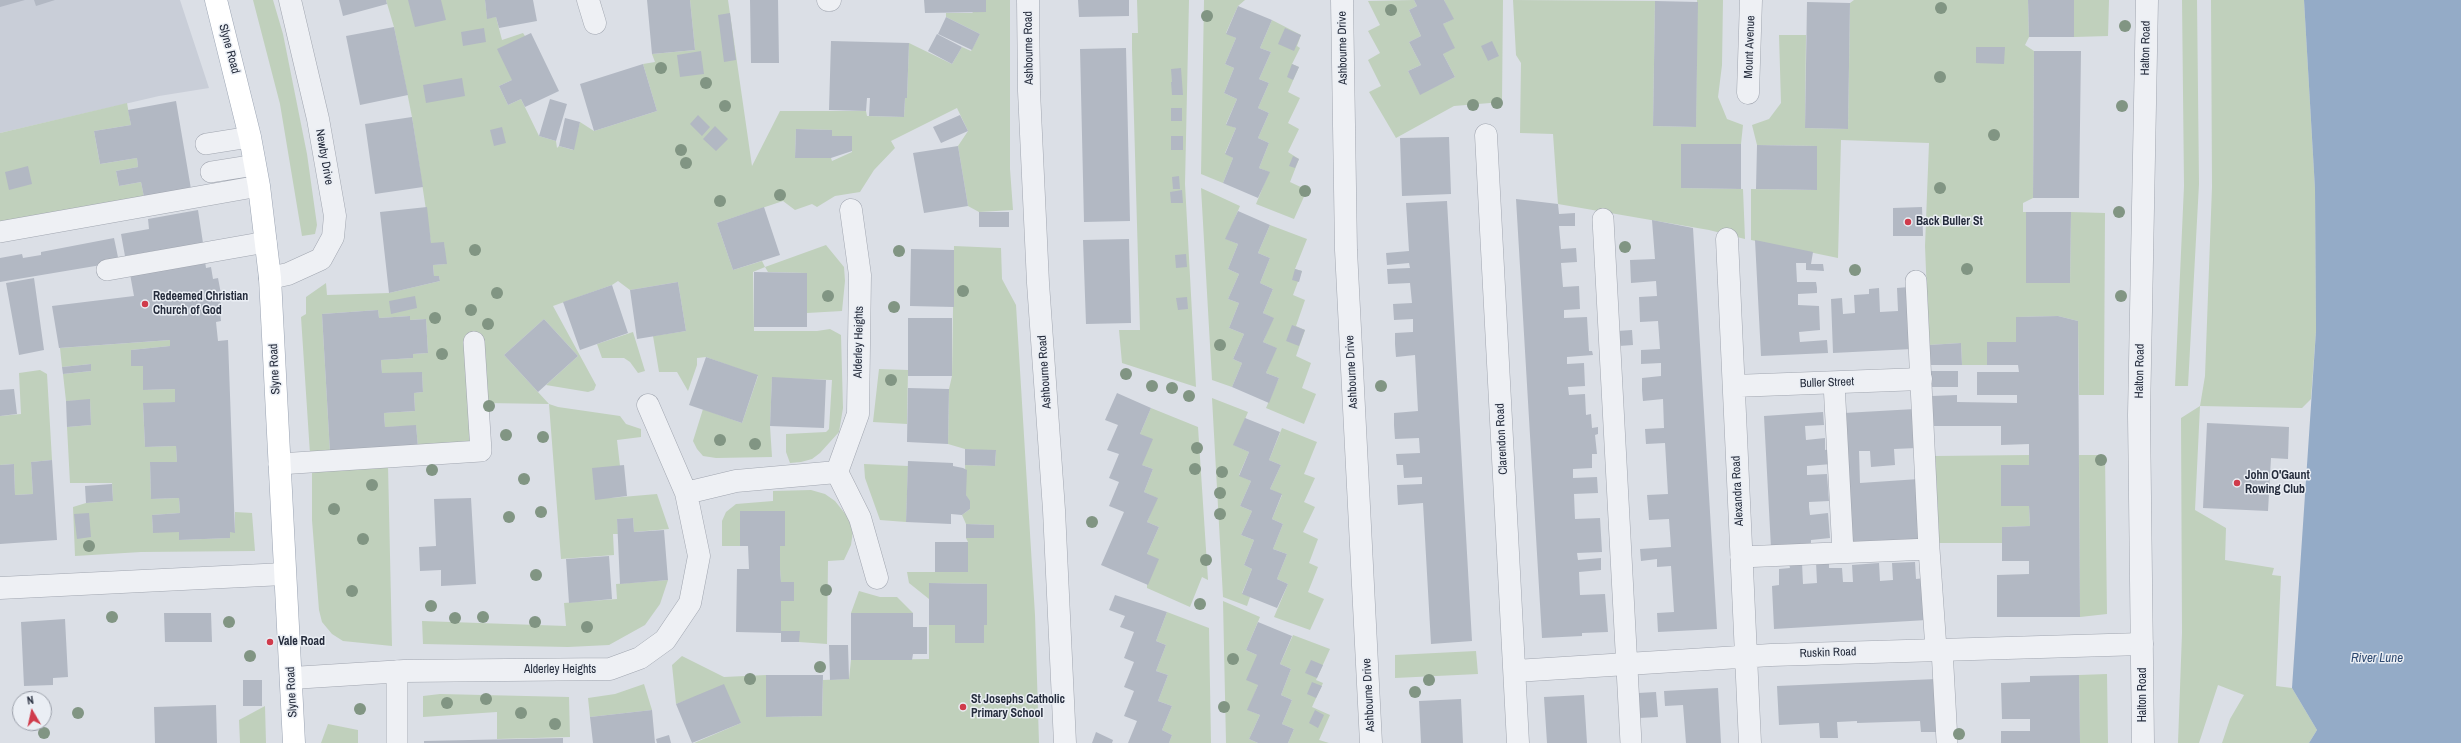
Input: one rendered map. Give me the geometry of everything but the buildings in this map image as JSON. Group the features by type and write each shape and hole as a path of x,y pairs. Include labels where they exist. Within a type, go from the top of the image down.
{"main road":[{"name":"Slyne Road","path":"216,0 227,36 250,137 259,186 270,278 284,574 292,678 294,743"}],"street":[{"name":"Newby Drive","path":"270,278 288,274 320,259 333,237 334,216 318,119 290,0"},
{"path":"588,0 595,23"},
{"name":"Ashbourne Road","path":"1028,0 1029,91 1037,269 1054,510 1065,743"},
{"name":"Ashbourne Drive","path":"1342,0 1346,250 1371,743"},
{"name":"Mount Avenue","path":"1748,93 1751,0"},
{"name":"Halton Road","path":"2143,743 2139,415 2147,0"},
{"name":"Clarendon Road","path":"1486,135 1518,743"},
{"name":"Alderley Heights","path":"837,472 858,414 860,275 851,210"},
{"name":"Alexandra Road","path":"1727,239 1750,743"},
{"name":"Buller Street","path":"1734,386 1921,380"},
{"name":"Alderley Heights","path":"292,678 397,671 610,669 640,658 665,640 690,602 698,556 686,493 648,405"},
{"path":"686,493 736,481 837,472 860,518 877,578"},
{"path":"0,588 284,574"},
{"name":"Ruskin Road","path":"1515,671 1746,656 2142,644"}],"lane":[{"path":"206,144 250,137"},
{"path":"210,172 255,165"},
{"path":"0,232 259,186"},
{"path":"1603,220 1631,743"},
{"path":"107,270 266,242"},
{"path":"1916,281 1929,549 1947,741"},
{"path":"279,464 481,451 474,342"},
{"path":"1834,382 1843,552"},
{"path":"1741,557 1929,549"},
{"path":"397,671 397,743"}],"shaded area":[{"path":"0,0 180,0 209,88 159,96 0,133"}],"green space":[{"path":"253,0 273,0 283,34 307,154 317,225 315,234 302,236 280,104"},
{"path":"386,0 485,0 487,18 496,17 502,40 523,33 525,36 512,80 499,86 508,105 521,99 539,136 556,141 557,148 559,146 573,150 580,122 594,131 657,111 643,64 655,62 652,54 695,50 690,0 728,0 752,166 780,111 866,111 867,116 904,117 905,98 907,98 909,43 952,64 962,47 971,51 980,34 946,17 946,13 972,13 986,0 1010,0 1010,169 1013,210 979,212 968,206 958,146 968,131 957,108 891,141 895,148 874,170 860,192 835,196 817,207 812,204 795,210 783,201 717,223 733,270 762,261 765,267 753,272 754,331 817,331 830,329 841,335 843,408 839,432 820,453 812,459 790,463 786,452 786,434 826,432 829,429 832,380 772,378 770,426 772,457 716,458 703,456 693,441 703,409 742,423 758,376 706,357 697,358 697,365 688,391 677,372 659,372 653,336 686,331 678,282 630,290 618,281 612,285 553,306 596,385 594,390 588,392 546,385 578,356 544,319 504,355 549,404 487,403 481,335 465,335 471,444 418,447 416,426 385,427 384,413 415,411 414,393 423,392 422,373 382,373 381,360 413,358 413,354 428,353 426,319 410,320 410,316 379,318 378,310 322,314 330,452 310,454 301,317 306,314 306,297 326,283 327,295 389,293 440,281 439,276 434,276 433,265 446,264 444,243 431,243 412,117 394,27","holes":["796,129 832,130 832,136 852,137 852,152 832,161 831,158 795,157"]},
{"path":"1137,0 1189,0 1185,184 1196,387 1122,363 1119,330 1140,330 1132,49 1132,33 1138,33"},
{"path":"1204,0 1245,0 1238,6 1226,33 1236,38 1225,64 1234,68 1224,93 1237,99 1226,124 1236,128 1225,153 1233,158 1223,183 1201,174"},
{"path":"1414,0 1417,6 1409,10 1421,36 1409,42 1421,65 1408,71 1420,94 1455,77 1443,54 1443,24 1453,19 1444,0 1503,0 1502,102 1454,106 1396,138 1369,92 1381,86 1368,60 1380,53 1368,31 1380,25 1368,1"},
{"path":"1513,0 1655,1 1653,126 1696,127 1697,0 1723,0 1722,65 1718,97 1727,119 1743,125 1741,144 1681,144 1681,188 1743,189 1745,239 1709,230 1558,204 1553,134 1520,133 1521,63 1516,55"},
{"path":"1854,0 2028,0 2029,37 2025,45 2034,51 2033,198 2023,203 2023,212 2026,212 2026,282 2070,283 2071,212 2105,213 2104,395 2079,395 2078,321 2058,316 2016,317 2016,342 1987,342 1987,365 1962,365 1961,343 1929,345 1925,246 1929,143 1841,140 1838,258 1751,240 1751,189 1817,190 1817,146 1757,145 1752,125 1769,119 1781,103 1779,35 1806,35 1805,128 1848,129 1850,3"},
{"path":"2074,0 2109,0 2108,36 2074,37"},
{"path":"2182,0 2197,0 2199,184 2188,386 2175,386 2184,186"},
{"path":"2211,0 2304,0 2315,189 2316,331 2311,399 2302,408 2200,406 2205,376 2212,187"},
{"path":"1272,20 1301,35 1297,46 1300,48 1292,64 1299,67 1288,92 1300,98 1288,123 1299,129 1288,152 1299,159 1290,182 1307,190 1294,219 1256,204 1269,172 1259,168 1269,143 1258,138 1269,113 1258,108 1269,83 1259,79 1271,52 1260,48"},
{"path":"127,103 131,125 94,131 97,148 100,164 137,158 138,167 116,171 119,186 141,182 145,202 0,228 0,133"},
{"path":"1201,188 1240,206 1226,239 1238,244 1228,269 1239,274 1228,299 1239,303 1229,328 1244,334 1233,359 1242,363 1232,387 1212,380"},
{"path":"1270,225 1307,239 1295,269 1302,271 1293,295 1305,300 1296,326 1305,330 1296,356 1311,363 1302,388 1316,394 1304,424 1266,408 1279,378 1266,373 1276,348 1263,342 1273,318 1263,313 1273,289 1260,283 1270,258 1258,253"},
{"path":"826,245 844,267 845,281 842,311 807,313 806,273 768,272 765,267"},
{"path":"954,246 1001,248 1002,279 1016,305 1035,615 1039,743 694,743 741,723 700,695 676,704 672,665 682,656 724,677 766,675 766,717 822,716 823,680 849,679 851,660 929,659 929,625 955,625 955,643 984,643 984,625 987,625 987,584 929,583 929,599 909,583 907,572 968,572 968,542 966,538 994,538 994,525 966,524 962,515 970,509 966,495 965,465 995,466 996,451 965,449 948,444 949,389 952,376"},
{"path":"633,332 645,371 638,373 630,362 624,358 602,358 597,344"},
{"path":"170,340 170,346 131,350 131,366 143,366 143,390 175,389 175,402 143,404 145,447 176,446 177,462 150,462 151,499 179,498 180,513 152,515 153,532 179,532 179,540 229,538 230,532 235,532 235,512 252,513 255,551 141,552 75,556 73,507 86,503 113,501 112,483 70,483 67,427 91,425 90,400 66,401 63,374 91,371 91,364 62,367 60,348"},
{"path":"879,369 908,370 907,424 873,422"},
{"path":"40,370 47,374 52,460 31,462 33,494 15,495 14,464 0,465 0,416 21,414 19,373"},
{"path":"1212,398 1248,412 1234,445 1249,452 1239,475 1251,481 1240,506 1252,511 1241,535 1254,540 1244,565 1252,569 1242,593 1250,597 1247,606 1223,597"},
{"path":"549,404 558,407 620,416 626,424 641,429 641,437 617,440 620,466 610,498 657,494 669,529 634,532 633,518 617,519 618,534 613,534 614,555 561,559"},
{"path":"2200,406 2195,510 2226,528 2225,560 2274,568 2272,575 2281,576 2276,686 2292,688 2317,730 2309,743 2222,743 2230,719 2244,695 2218,685 2199,743 2178,743 2182,633 2181,418"},
{"path":"1151,408 1198,427 1208,580 1202,577 1190,607 1147,588 1147,554 1159,527 1147,522 1157,498 1144,492 1153,469 1142,465 1140,434"},
{"path":"1282,428 1317,442 1304,474 1315,478 1304,502 1315,507 1303,532 1318,539 1309,563 1318,567 1308,592 1324,599 1310,630 1274,617 1288,584 1277,579 1287,554 1273,549 1283,524 1272,519 1282,495 1270,489 1281,465 1269,460"},
{"path":"2029,455 2029,465 2001,465 2001,506 2029,506 2030,526 2002,527 2002,543 1939,543 1935,456"},
{"path":"2079,455 2105,455 2107,614 2080,617"},
{"path":"864,464 908,466 906,522 880,520 865,478"},
{"path":"388,465 392,646 343,641 332,634 322,622 319,610 312,520 312,471"},
{"path":"811,490 825,494 835,501 851,521 853,531 851,545 844,560 828,561 827,644 799,642 799,631 781,631 781,601 794,601 794,582 781,582 780,546 785,546 785,512 740,511 740,546 722,546 722,521 726,512 736,504 773,501 773,491"},
{"path":"668,580 660,604 645,625 609,645 568,647 423,644 422,621 566,626 564,603 617,599 616,584"},
{"path":"859,591 880,597 897,597 913,613 851,613"},
{"path":"1223,601 1260,617 1246,650 1257,655 1258,685 1248,710 1260,715 1249,739 1258,743 1226,743"},
{"path":"1167,612 1209,628 1211,743 1169,743 1172,735 1162,730 1172,706 1158,701 1168,675 1156,671 1166,645 1156,641"},
{"path":"1293,635 1330,649 1316,680 1323,683 1312,707 1330,715 1319,740 1329,743 1288,743 1294,729 1282,724 1292,700 1281,695 1291,669 1280,664"},
{"path":"1476,651 1478,674 1395,678 1395,655"},
{"path":"2107,674 2108,743 2080,743 2079,675"},
{"path":"644,684 652,710 590,717 588,698 615,694"},
{"path":"440,694 569,697 570,737 497,739 497,712 423,717 423,696"},
{"path":"265,706 266,743 240,743 239,720"},
{"path":"328,724 358,730 358,743 321,743"}],"water":[{"name":"River Lune","path":"2304,0 2461,0 2461,743 2309,743 2317,730 2292,688 2316,331 2315,189"}],"place":[{"name":"Back Buller St","path":"1908,222"},
{"name":"Redeemed Christian Church of God","path":"145,304"},
{"name":"John O'Gaunt Rowing Club","path":"2237,483"},
{"name":"Vale Road","path":"270,642"},
{"name":"St Josephs Catholic Primary School","path":"963,707"}]}
